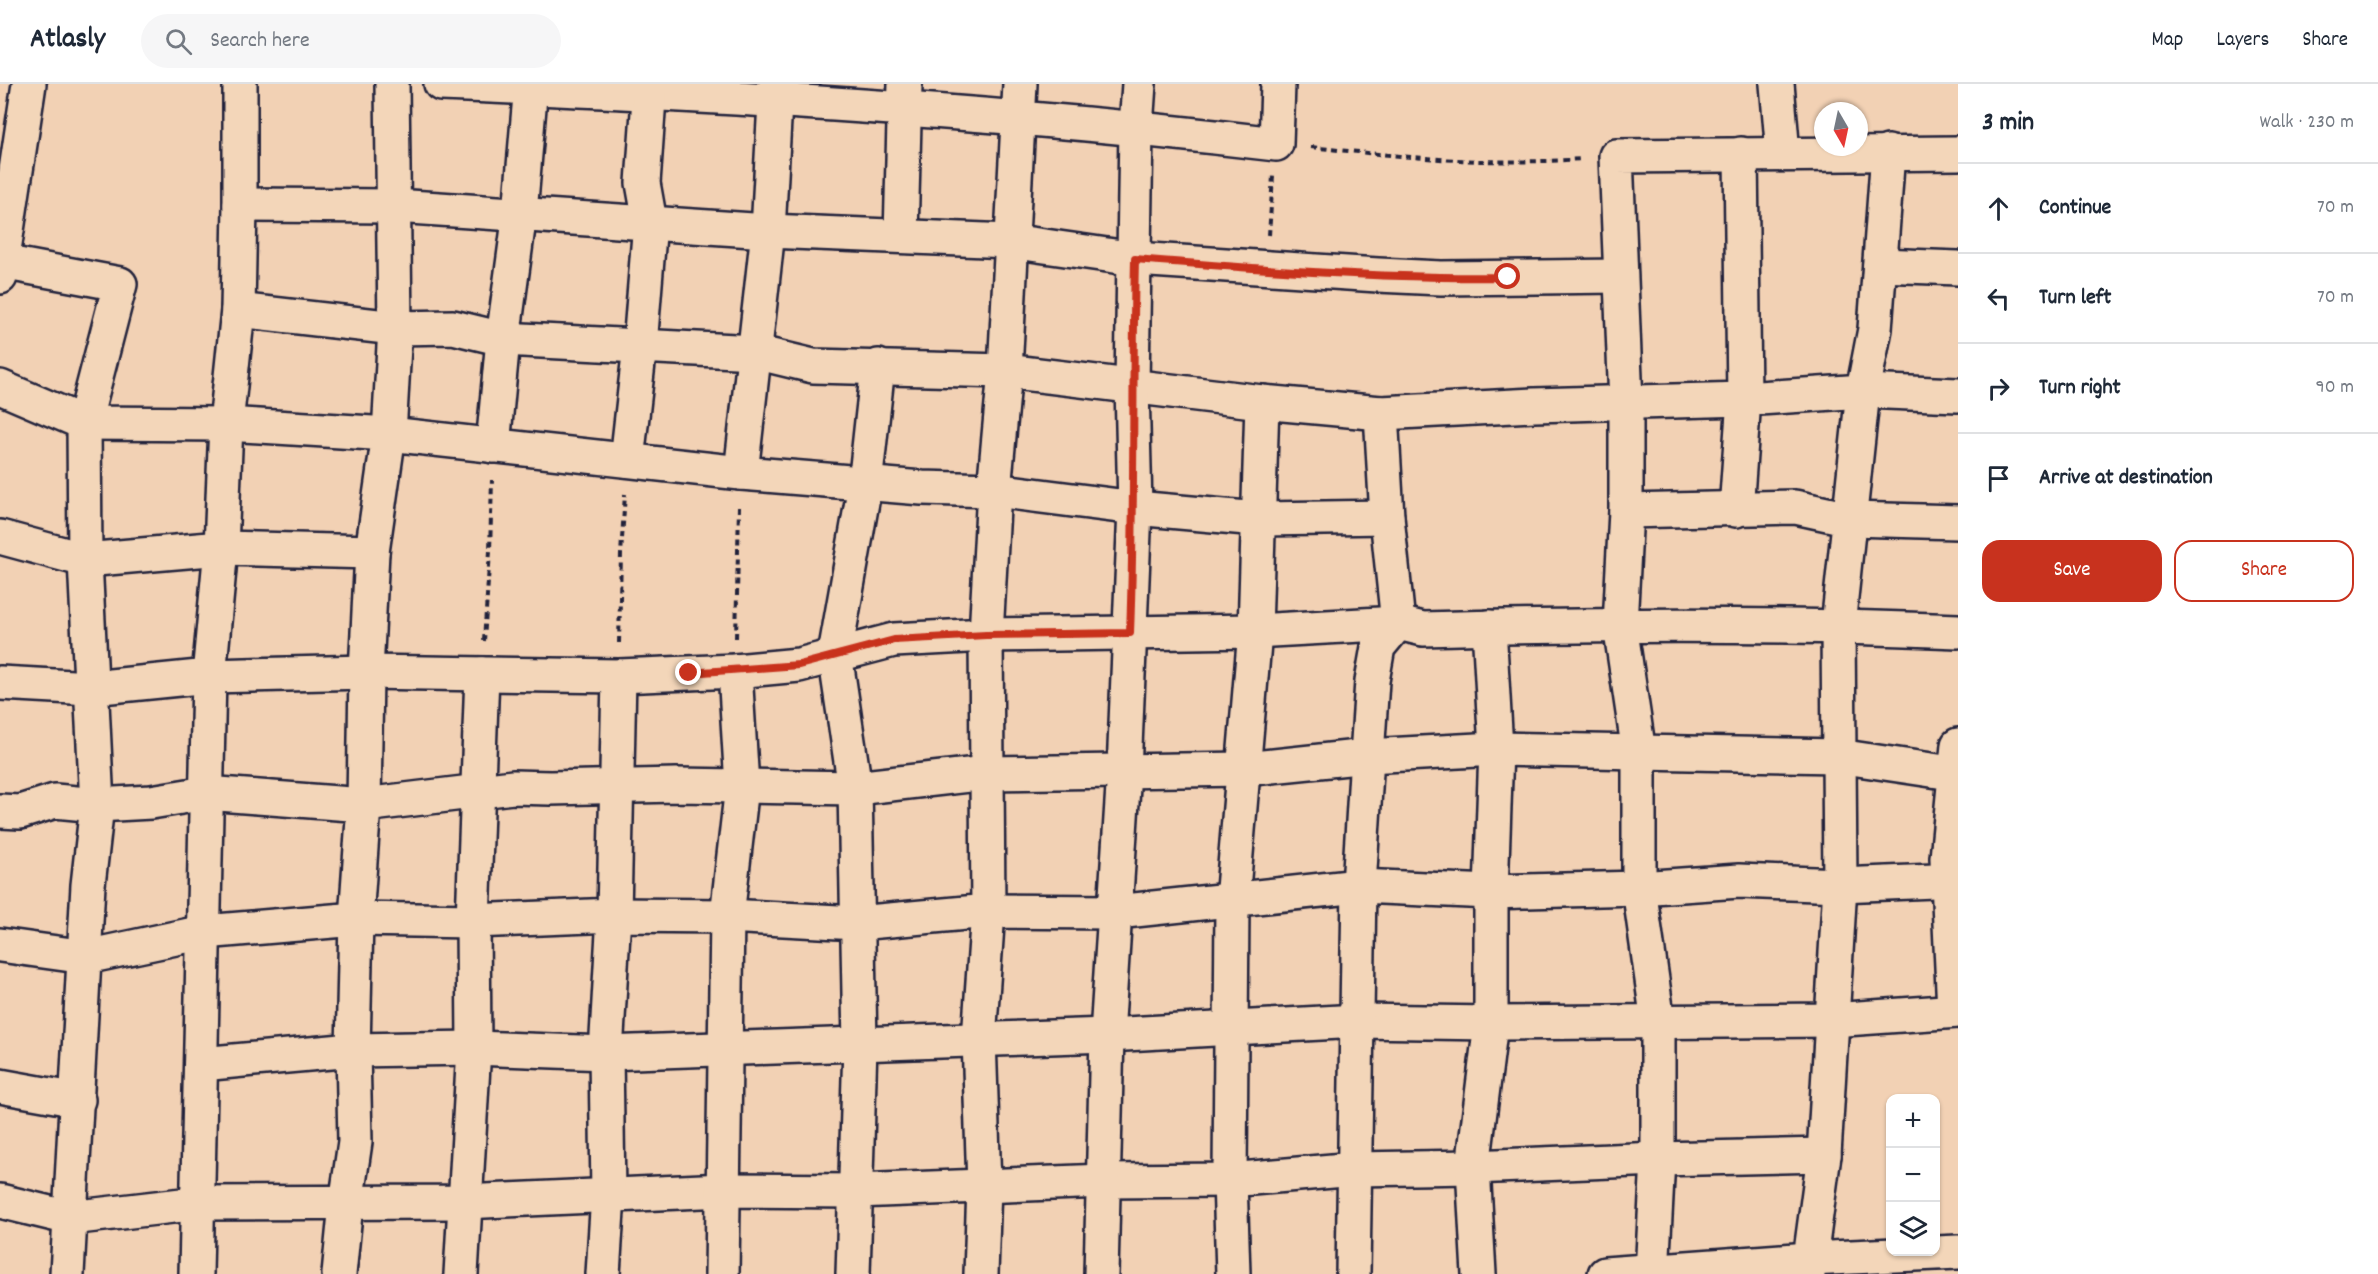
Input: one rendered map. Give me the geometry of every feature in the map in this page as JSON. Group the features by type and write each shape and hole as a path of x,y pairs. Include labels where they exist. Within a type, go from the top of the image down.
{"street":[{"path":"29,84 1,270 120,284 84,423 84,560 97,805 88,885 86,957 67,1274"},
{"path":"196,1274 209,676 221,548 226,424 238,310 240,84"},
{"path":"339,1274 355,1142 353,1050 356,919 364,805 366,672 372,552 389,434 395,328 392,84"},
{"path":"441,84 776,91 904,97 1019,116 1276,144 1278,84"},
{"path":"981,1274 984,1186 979,1039 988,911 986,635 994,490 1005,371 1020,84"},
{"path":"1101,1274 1107,1035 1124,771 1134,508 1132,386 1136,127 1139,84"},
{"path":"1777,84 1783,154"},
{"path":"493,446 503,339 520,213 530,86"},
{"path":"627,460 640,346 650,222 643,183 650,89"},
{"path":"741,473 755,352 759,293 768,231 776,91"},
{"path":"901,236 904,97"},
{"path":"1808,1267 1824,1155 1840,885 1838,626 1863,391 1875,329 1888,152"},
{"path":"1652,1271 1659,1159 1658,1022 1639,888 1639,753 1620,625 1626,511 1626,403 1616,156 1958,153"},
{"path":"1736,510 1744,399 1741,154"},
{"path":"240,205 395,206 768,231 1010,241 1135,259 1441,278 1620,276"},
{"path":"1880,265 1958,268"},
{"path":"238,310 395,328 453,327 503,339 755,352 813,366 1005,371 1262,402 1381,413 1744,399 1863,391 1958,396"},
{"path":"853,1274 860,1045 855,788 835,654 865,485 878,366"},
{"path":"0,387 84,423 226,424 389,434 741,473 865,485 994,490 1134,508 1258,519 1388,517"},
{"path":"1233,1274 1230,1180 1232,901 1255,630 1262,402"},
{"path":"1353,1274 1359,886 1366,756 1372,681 1378,647 1398,623 1381,413"},
{"path":"1626,511 1795,507 1850,519 1958,522"},
{"path":"0,537 84,560 221,548 372,552"},
{"path":"0,683 91,688 209,676 366,672 619,676 735,671 799,665 894,640 986,635 1255,630 1398,623 1423,629 1620,625 1838,626 1958,631"},
{"path":"1479,1274 1473,1167 1491,1023 1491,892 1496,749 1489,627"},
{"path":"722,1274 727,916 742,786 735,671"},
{"path":"461,1274 474,1047 473,921 482,674"},
{"path":"603,1274 608,1195 606,1053 614,915 619,676"},
{"path":"0,811 20,812 55,801 97,805 151,802 206,793 364,805 513,787 676,785 855,788 986,773 1244,769 1366,756 1496,749 1838,756 1957,764 1947,858 1953,880 1956,1011 1831,1020 1491,1023 1358,1021 1107,1035 606,1053 474,1047 353,1050 201,1064"},
{"path":"0,945 86,957 204,932 356,919 473,921 614,915 727,916 856,923 988,911 1116,912 1359,886 1491,892 1639,888 1739,881 1840,885 1953,880"},
{"path":"0,1086 78,1100"},
{"path":"0,1201 70,1218 199,1203 464,1202 724,1190 856,1191 1104,1181 1230,1180 1354,1169 1824,1155"},
{"path":"1605,1274 1808,1267 1958,1252"}],"path":[{"path":"1266,268 1276,144 1441,161 1539,162 1616,156"},
{"path":"482,674 490,551 493,446"},
{"path":"619,676 621,554 627,460"},
{"path":"735,671 741,473"}],"route":[{"path":"689,673 799,665 894,640 986,635 1130,633 1134,508 1132,386 1135,259 1378,275 1441,278 1508,277"}]}
